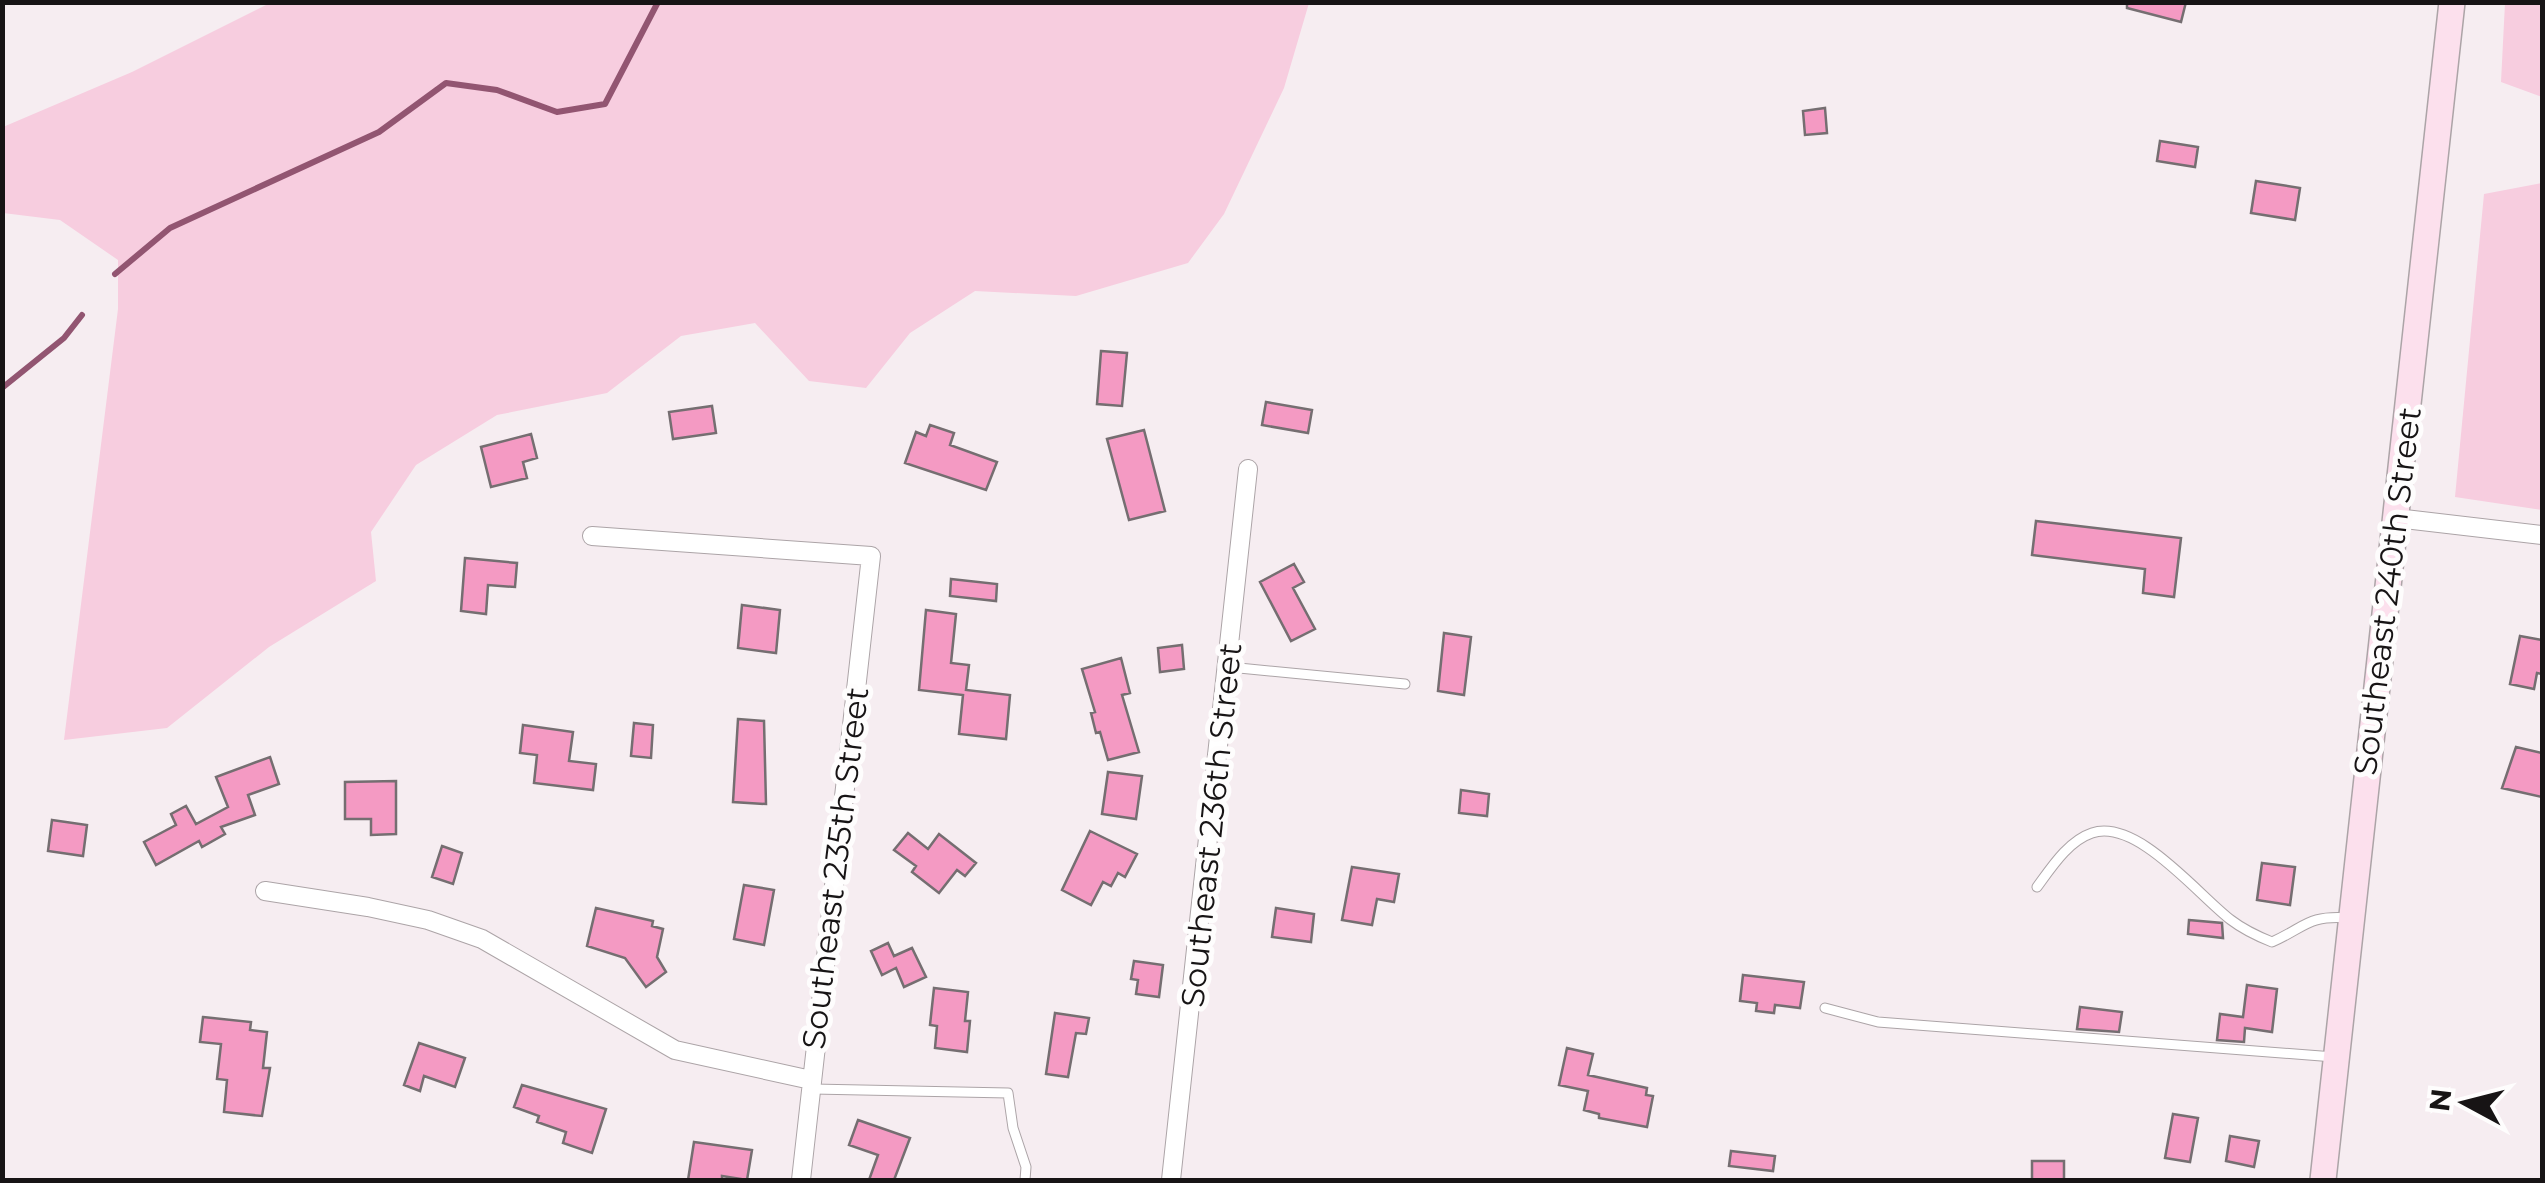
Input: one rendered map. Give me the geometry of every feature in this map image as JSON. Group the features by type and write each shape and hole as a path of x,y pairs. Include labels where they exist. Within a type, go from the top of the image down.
{"main road":[{"name":"Southeast 240th Street","path":"2323,1180 2452,2"}],"street":[{"name":"Southeast 236th Street","path":"1171,1180 1248,469"},
{"path":"2396,518 2542,535"},
{"name":"Southeast 235th Street","path":"592,536 872,556 802,1180"},
{"path":"265,891 368,907 446,926 482,939 675,1050 810,1085"}],"lane":[{"path":"1229,667 1406,684"},
{"path":"2037,886 2065,852 2093,832 2126,835 2144,844 2238,925 2272,942 2310,920 2326,916 2352,919"},
{"path":"1825,1008 1878,1022 2338,1057"},
{"path":"810,1085 1008,1093 1026,1180"}],"shaded area":[{"path":"270,3 1309,3 1284,88 1224,214 1188,263 1076,296 975,291 910,333 866,388 809,381 755,323 681,336 607,393 497,415 416,465 371,532 376,581 269,647 167,728 64,740 118,309 118,260 60,220 3,213 3,127 132,72"},
{"path":"2505,3 2542,3 2542,97 2501,82"},
{"path":"2542,183 2542,510 2455,497 2484,194"}],"building":[{"path":"2127,2 2186,2 2181,22 2127,8"},
{"path":"1825,108 1827,133 1805,135 1803,111"},
{"path":"2160,141 2198,147 2195,167 2157,161"},
{"path":"2256,181 2300,188 2295,220 2251,213"},
{"path":"1101,351 1127,353 1122,406 1097,404"},
{"path":"1266,402 1312,410 1308,433 1262,425"},
{"path":"712,406 716,433 673,439 669,412"},
{"path":"930,425 954,433 950,445 997,462 986,490 905,463 916,432 926,436"},
{"path":"1144,430 1165,511 1129,520 1107,439"},
{"path":"531,434 537,458 523,462 527,478 491,487 481,447"},
{"path":"2036,521 2181,538 2174,597 2143,593 2145,569 2032,555"},
{"path":"465,558 517,563 515,587 488,585 486,614 461,611"},
{"path":"1294,564 1304,582 1293,588 1315,629 1291,641 1260,582"},
{"path":"951,579 997,584 996,601 950,596"},
{"path":"742,605 780,610 776,653 738,648"},
{"path":"926,610 956,614 951,663 969,665 966,690 1010,695 1006,739 959,734 963,695 919,690"},
{"path":"1444,633 1471,637 1464,695 1438,691"},
{"path":"2520,636 2542,640 2542,674 2537,673 2534,689 2510,684"},
{"path":"1182,645 1184,669 1160,672 1158,648"},
{"path":"1121,658 1130,693 1122,695 1139,752 1108,760 1100,732 1096,733 1091,713 1095,712 1082,669"},
{"path":"738,719 764,721 766,804 733,802"},
{"path":"634,723 653,725 651,758 631,756"},
{"path":"523,725 573,732 569,761 596,764 593,790 534,783 537,755 520,753"},
{"path":"2516,747 2542,753 2542,797 2502,788"},
{"path":"270,757 279,784 248,795 255,815 221,827 225,834 202,847 199,841 156,865 144,842 176,825 171,814 186,806 196,824 228,807 216,777"},
{"path":"1108,772 1142,776 1136,819 1102,814"},
{"path":"396,781 396,834 371,835 371,819 345,819 345,782"},
{"path":"1461,790 1489,794 1487,816 1459,813"},
{"path":"52,820 87,825 83,856 48,851"},
{"path":"1090,831 1137,854 1125,877 1118,873 1111,886 1103,882 1091,905 1062,890"},
{"path":"908,833 928,849 939,834 976,863 965,876 957,870 939,893 912,872 916,866 894,850"},
{"path":"442,846 462,853 453,884 432,877"},
{"path":"2262,863 2295,867 2290,905 2257,900"},
{"path":"1352,867 1399,874 1394,902 1377,899 1372,925 1342,920"},
{"path":"744,885 774,890 764,945 734,939"},
{"path":"596,908 653,921 652,926 663,929 657,957 666,972 646,987 625,958 587,946"},
{"path":"1276,908 1314,914 1311,942 1272,937"},
{"path":"2189,920 2222,923 2223,938 2188,934"},
{"path":"888,943 894,956 912,948 926,977 904,987 896,968 882,975 871,951"},
{"path":"1134,961 1163,965 1159,997 1136,994 1138,980 1131,979"},
{"path":"1743,975 1804,982 1800,1008 1775,1005 1774,1013 1756,1011 1757,1003 1740,1001"},
{"path":"2247,985 2277,989 2272,1032 2245,1028 2244,1042 2217,1040 2220,1014 2243,1017"},
{"path":"934,988 968,992 967,1052 935,1048 937,1026 930,1025"},
{"path":"2080,1007 2122,1012 2119,1032 2077,1029"},
{"path":"1055,1013 1089,1018 1086,1034 1076,1033 1068,1077 1046,1074"},
{"path":"203,1017 251,1022 250,1030 267,1032 263,1068 270,1068 262,1116 224,1112 227,1080 217,1079 221,1044 200,1042"},
{"path":"419,1043 465,1058 455,1087 424,1076 420,1091 404,1085"},
{"path":"1567,1048 1593,1054 1588,1075 1647,1088 1646,1095 1653,1096 1647,1127 1599,1118 1599,1114 1584,1110 1588,1091 1559,1085"},
{"path":"522,1085 606,1109 592,1153 563,1143 566,1132 537,1122 539,1116 514,1107"},
{"path":"2173,1114 2198,1118 2190,1162 2165,1158"},
{"path":"858,1120 910,1138 894,1180 869,1180 878,1155 849,1145"},
{"path":"2230,1136 2259,1141 2254,1167 2226,1161"},
{"path":"694,1142 752,1150 747,1180 722,1176 722,1180 688,1180"},
{"path":"1731,1151 1775,1156 1773,1171 1729,1166"},
{"path":"2032,1161 2064,1161 2064,1180 2032,1180"}],"waterway":[{"path":"115,274 170,228 379,132 446,83 497,90 557,112 605,104 658,2"},
{"path":"2,388 64,338 82,315"}]}
